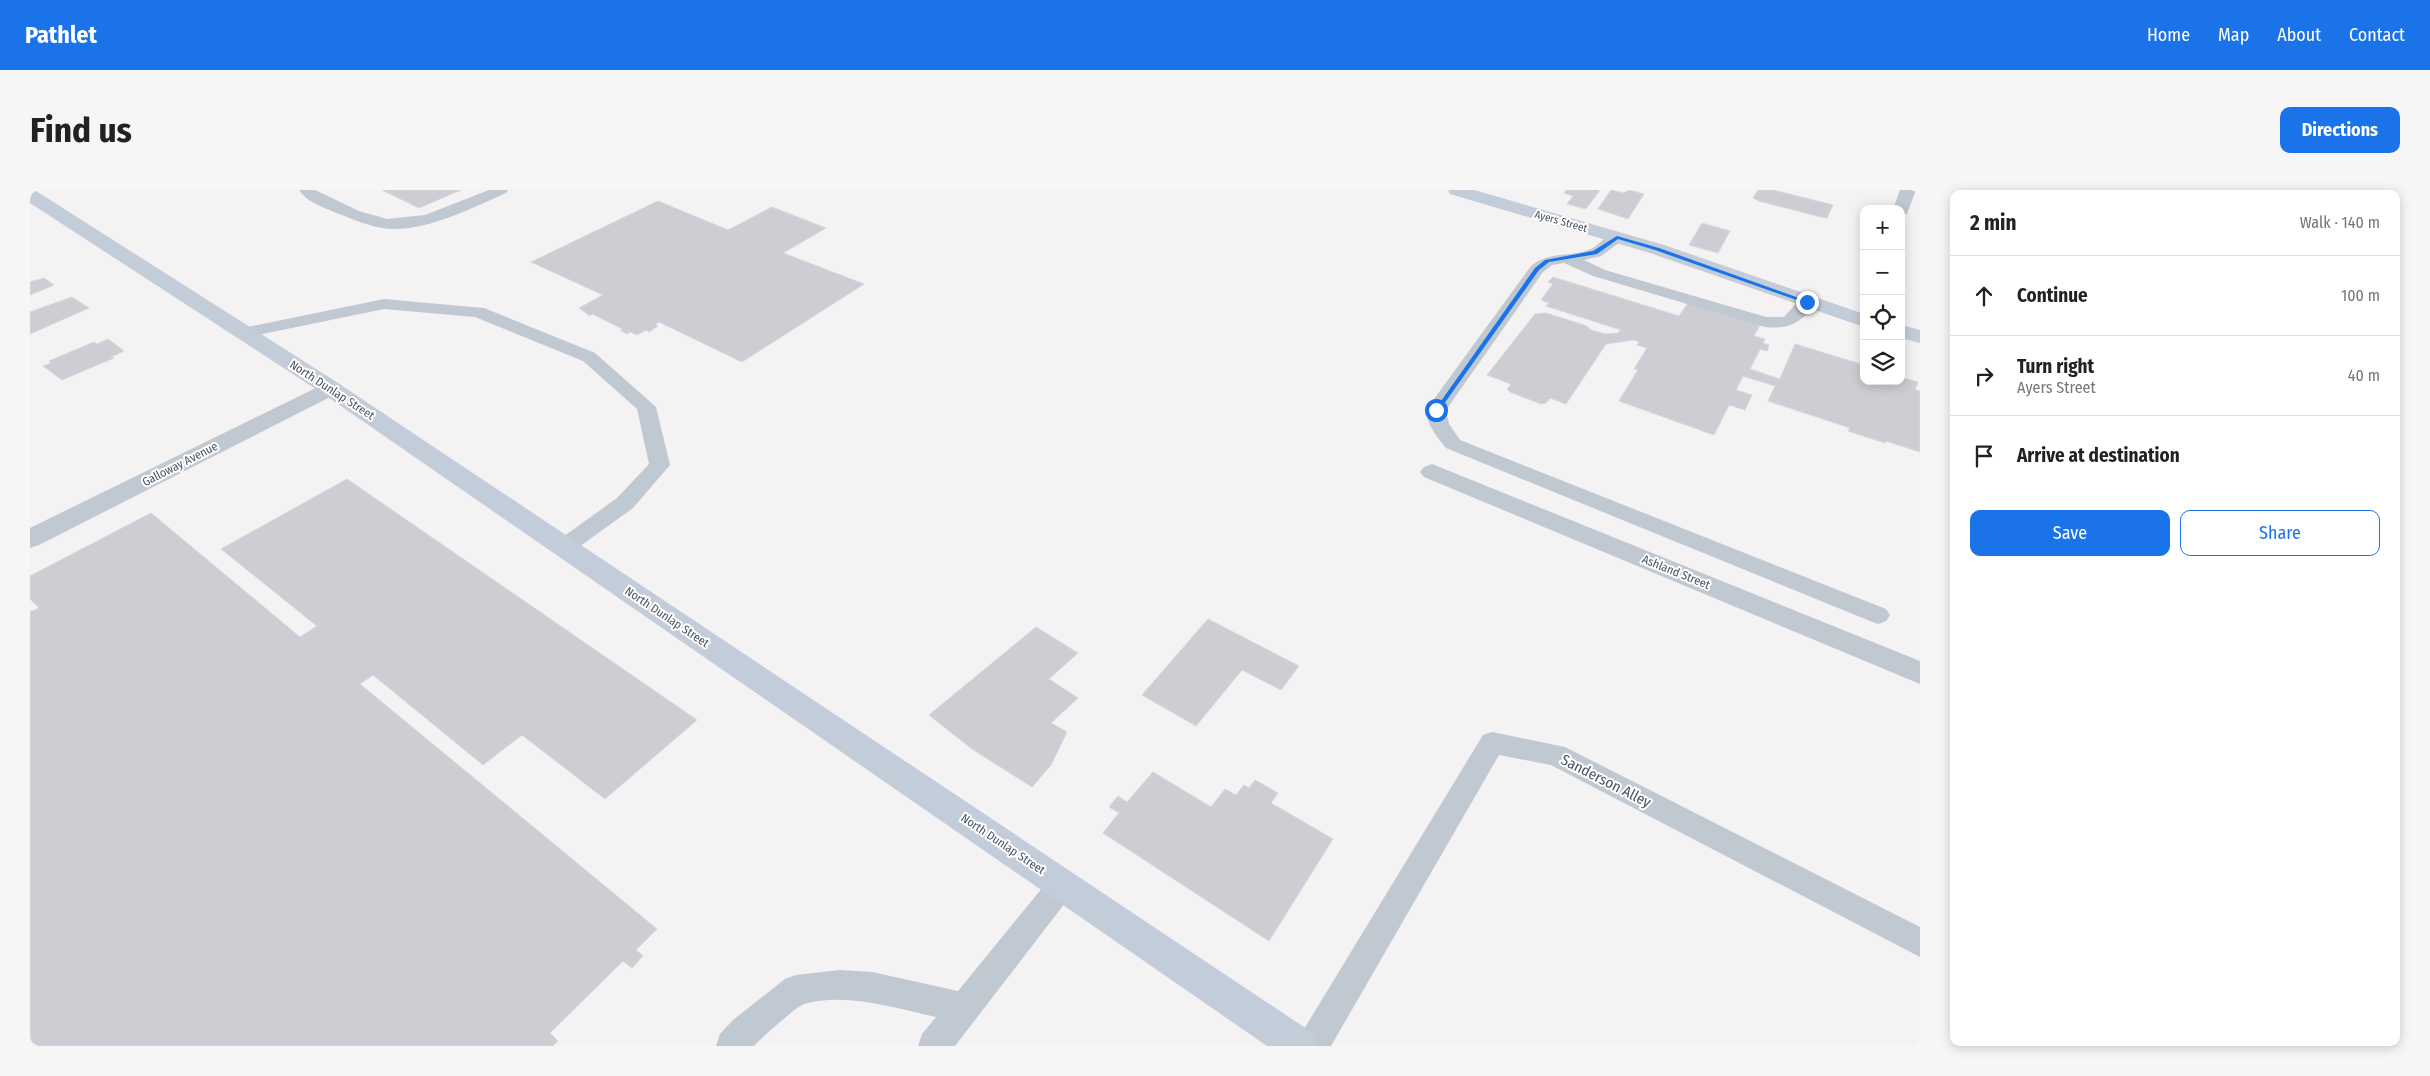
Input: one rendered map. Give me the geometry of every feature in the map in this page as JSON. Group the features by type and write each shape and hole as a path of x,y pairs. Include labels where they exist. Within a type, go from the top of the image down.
{"street":[{"name":"Ayers Street","path":"1456,190 1657,249 1860,319"},
{"path":"1903,205 1908,190"},
{"name":"North Dunlap Street","path":"30,195 330,388 1300,1046"},
{"path":"1905,332 1920,337"},
{"name":"Galloway Avenue","path":"30,539 330,388"},
{"name":"Ashland Street","path":"1432,472 1920,673"}],"lane":[{"path":"306,190 318,200 363,219 387,224 408,222 442,213 501,190"},
{"path":"1617,237 1595,253 1569,259 1547,261 1537,269 1436,410 1436,419 1452,444 1878,615"},
{"path":"1569,259 1599,272 1765,322 1782,324 1795,319 1807,302"},
{"path":"243,333 384,304 478,312 589,357 646,407 660,465 625,503 564,547"},
{"name":"Sanderson Alley","path":"1313,1046 1492,743 1556,754 1920,943"},
{"path":"934,1046 1062,885"},
{"path":"732,1046 745,1032 796,990 840,985 872,986 965,1008"}],"building":[{"path":"382,190 461,190 419,208"},
{"path":"1566,190 1600,190 1586,209 1567,204 1573,196 1564,193"},
{"path":"1611,190 1624,193 1629,190 1644,194 1628,219 1598,209"},
{"path":"1758,190 1773,190 1833,205 1827,218 1817,216 1759,201 1753,198"},
{"path":"658,201 728,230 772,207 826,228 783,253 864,284 742,362 659,322 655,325 658,326 649,332 646,330 637,335 630,332 627,334 620,330 623,329 592,314 590,316 579,308 603,295 531,262"},
{"path":"1702,223 1730,231 1718,253 1689,245"},
{"path":"1553,277 1679,316 1688,303 1760,325 1754,336 1765,339 1763,343 1769,345 1767,351 1760,349 1750,369 1780,379 1795,344 1860,364 1860,385 1905,385 1905,378 1918,382 1915,390 1920,391 1920,452 1848,431 1850,428 1768,401 1775,386 1743,376 1736,390 1752,395 1745,410 1729,405 1714,435 1619,401 1638,370 1634,369 1647,348 1637,345 1639,342 1634,340 1606,344 1566,404 1550,398 1546,403 1541,404 1510,392 1507,389 1511,384 1487,375 1535,314 1546,313 1587,326 1591,330 1605,334 1618,333 1621,330 1546,306 1549,303 1541,300 1553,284 1548,282"},
{"path":"44,278 54,285 30,295 30,282"},
{"path":"72,297 89,308 30,334 30,312"},
{"path":"108,339 124,351 111,357 114,358 62,380 43,366 51,363 49,361 94,342 97,344"},
{"path":"347,479 697,720 605,799 522,735 483,765 373,675 360,684 657,929 636,950 643,956 632,968 623,961 550,1033 558,1041 553,1046 30,1046 30,612 39,608 30,599 30,576 151,513 300,637 317,626 221,549"},
{"path":"1208,619 1299,666 1281,690 1242,670 1196,726 1142,695"},
{"path":"1036,627 1078,653 1049,679 1078,698 1051,723 1067,732 1051,765 1032,787 972,749 929,715"},
{"path":"1153,772 1211,807 1225,789 1236,795 1244,785 1249,788 1255,780 1278,793 1271,803 1333,839 1269,941 1103,833 1119,813 1109,807 1118,796 1127,802"}],"route":[{"path":"1436,410 1537,269 1547,261 1569,259 1595,253 1617,237 1657,249 1807,302"}]}
